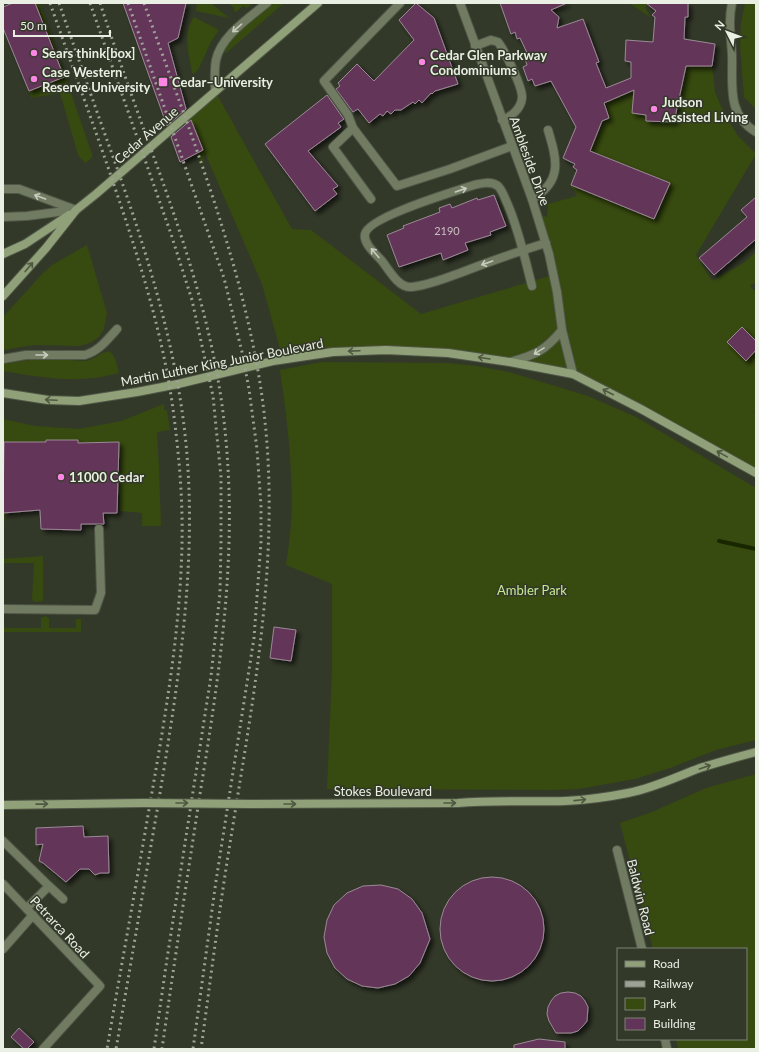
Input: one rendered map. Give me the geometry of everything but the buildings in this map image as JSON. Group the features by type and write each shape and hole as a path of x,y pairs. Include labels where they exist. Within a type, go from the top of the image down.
{"main road":[{"name":"Cedar Avenue","path":"3,296 37,258 76,210 318,3"},
{"path":"3,254 25,244 76,210"},
{"name":"Martin Luther King Junior Boulevard","path":"3,393 48,400 79,401 178,384 273,361 333,352 386,350 448,353 510,362 573,374 641,408 756,473"},
{"name":"Stokes Boulevard","path":"3,805 143,803 458,803 484,801 566,801 603,797 656,786 700,768 756,752"}],"street":[{"path":"215,91 215,65 219,49 228,36 267,3"},
{"path":"400,3 324,81 348,115 353,128 397,186 450,169 512,146"},
{"name":"Ambleside Drive","path":"460,3 532,199 546,243 557,292 562,330 573,374"},
{"path":"732,3 730,28 732,56 731,83 733,96 737,111 742,120 756,132"},
{"path":"475,46 491,40 498,42 505,52 520,89 522,100 519,106 510,117 502,120"},
{"path":"353,128 333,147 371,199"},
{"path":"532,199 541,194 549,186 554,176 555,156 548,130"},
{"path":"532,286 523,250 514,220 502,190 493,184 484,183 415,205 375,223 367,229 365,234 366,243 399,282 408,287 438,280 523,250 546,243"},
{"path":"3,190 19,189 76,210"},
{"path":"3,217 27,216 76,210"},
{"path":"3,359 26,356 85,355 93,353 117,329"},
{"path":"510,362 532,356 542,350 562,330"},
{"path":"3,609 95,610 101,593 99,529"},
{"path":"3,841 63,899"},
{"name":"Baldwin Road","path":"617,850 642,948"},
{"name":"Petrarca Road","path":"3,884 100,986 43,1049"},
{"path":"27,908 49,886"},
{"path":"3,949 33,915"}],"green space":[{"path":"35,3 40,3 92,154 92,158 85,163 78,155 60,93 31,98 29,91"},
{"path":"197,3 211,3 229,18 196,11"},
{"path":"228,3 253,3 247,8 243,6 236,12"},
{"path":"270,3 284,3 225,54 225,47 234,35"},
{"path":"629,3 649,3 645,7 650,17"},
{"path":"745,3 756,3 756,109 744,97 740,45 741,24"},
{"path":"194,17 219,30 211,42 199,68 194,74 192,73 189,59 187,37 190,24"},
{"path":"676,66 712,66 715,92 724,113 738,136 756,154 696,255 712,281 745,262 756,252 756,282 750,286 756,292 756,414 750,409 756,415 756,473 573,374 510,362 386,350 283,360 262,284 205,153 202,165 185,117 215,91 292,229 311,230 421,314 553,275 536,213 547,217 548,204 577,196 571,185 655,219 670,183 590,151 599,122 609,117 605,102 634,90 632,113 646,115 646,121 674,122 677,105"},
{"path":"87,245 107,313 104,329 99,337 92,342 80,346 34,345 3,350 3,317 52,265"},
{"path":"109,351 115,358 119,373 90,378 61,379 3,371 3,364 26,360 49,359 86,361"},
{"name":"Ambler Park","path":"322,362 447,363 477,366 509,372 588,396 636,417 756,488 756,740 716,750 670,768 635,779 579,789 327,789 332,671 332,584 286,565 290,539 292,485 280,370"},
{"path":"164,404 164,410 167,410 170,430 157,432 161,526 142,526 142,513 120,511 119,442 78,443 77,440 66,440 65,443 46,440 46,443 3,513 3,419 35,426 79,429 121,421"},
{"path":"3,513 5,513 3,538"},
{"path":"43,556 43,601 34,602 32,599 34,563 3,563 3,559"},
{"path":"45,616 49,618 49,628 76,628 76,619 81,619 81,632 3,632 3,628 41,628 41,618"},
{"path":"756,774 756,1049 678,1049 676,1040 747,1040 747,948 653,948 620,823 652,812 706,788"}],"waterway":[{"path":"719,541 756,549"}],"railway":[{"path":"50,3 116,191 150,299 169,381 177,443 181,493 181,579 170,683 107,1049"},
{"path":"59,3 130,205 160,303 175,370 187,455 189,555 186,605 174,705 116,1049"},
{"path":"90,3 171,234 192,300 213,396 221,477 220,593 211,676 154,1049"},
{"path":"100,3 171,206 196,283 215,361 226,441 229,486 228,574 214,706 162,1049"},
{"path":"128,3 224,278 242,352 249,389 257,449 261,506 261,542 254,638 216,881 193,1049"},
{"path":"144,3 195,144 226,238 251,334 260,383 267,440 269,496 268,552 264,608 258,663 224,885 201,1049"}],"place":[{"name":"Sears think[box]","path":"34,53"},
{"name":"Cedar Glen Parkway Condominiums","path":"422,62"},
{"name":"Case Western Reserve University","path":"34,79"},
{"name":"Cedar–University","path":"163,82"},
{"name":"Judson Assisted Living","path":"654,109"},
{"name":"11000 Cedar","path":"61,477"}]}
